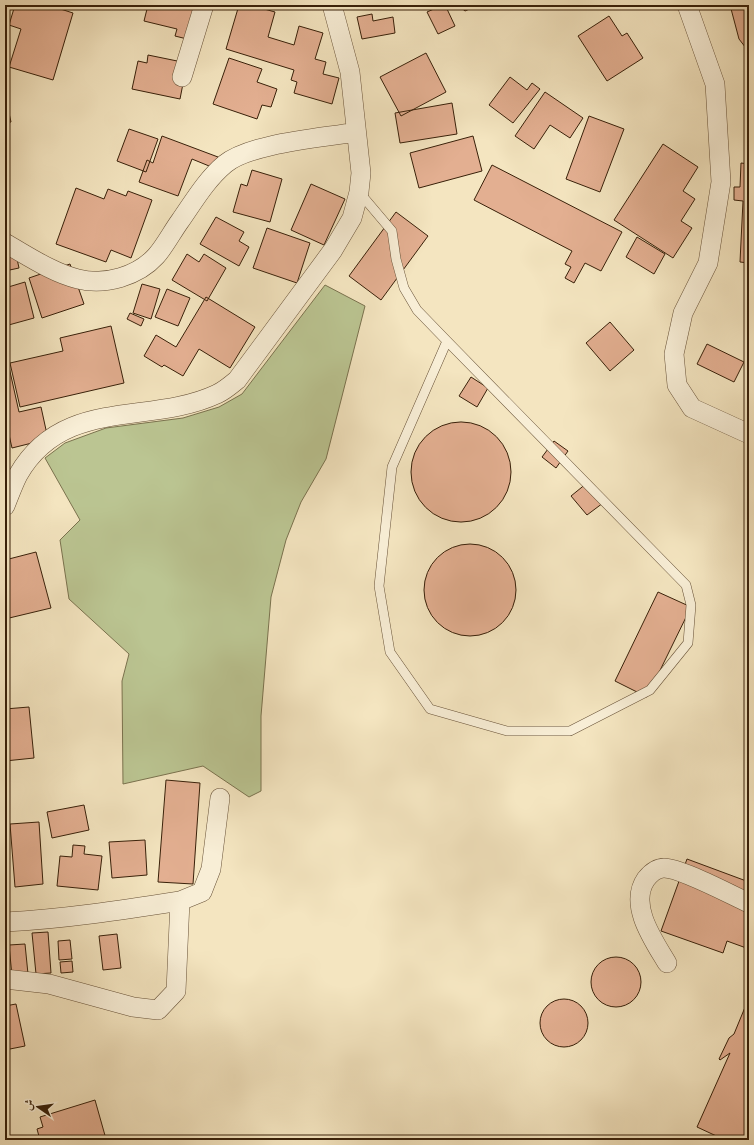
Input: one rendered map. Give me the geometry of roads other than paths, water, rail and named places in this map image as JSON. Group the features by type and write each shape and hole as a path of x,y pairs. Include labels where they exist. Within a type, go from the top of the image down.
{"street":[{"path":"182,77 204,5"},
{"path":"5,506 18,475 35,453 56,434 83,422 193,402 218,394 237,380 333,250 352,218 360,192 360,173 350,72 332,5"},
{"path":"687,5 715,84 721,182 708,263 683,313 674,354 677,385 692,408 749,434"},
{"path":"5,243 56,270 79,279 100,281 125,276 142,269 156,256 206,183 226,164 252,151 356,132"},
{"path":"5,922 71,917 180,901 202,892 211,869 220,798"},
{"path":"668,963 648,930 641,908 642,885 651,873 664,868 688,875 749,903"},
{"path":"5,979 49,984 133,1007 158,1010 176,991 180,901"}],"lane":[{"path":"360,192 392,231 396,259 404,288 417,310 686,585 691,605 688,643 650,690 570,731 507,731 430,710 390,652 379,586 392,467 447,341"}]}
